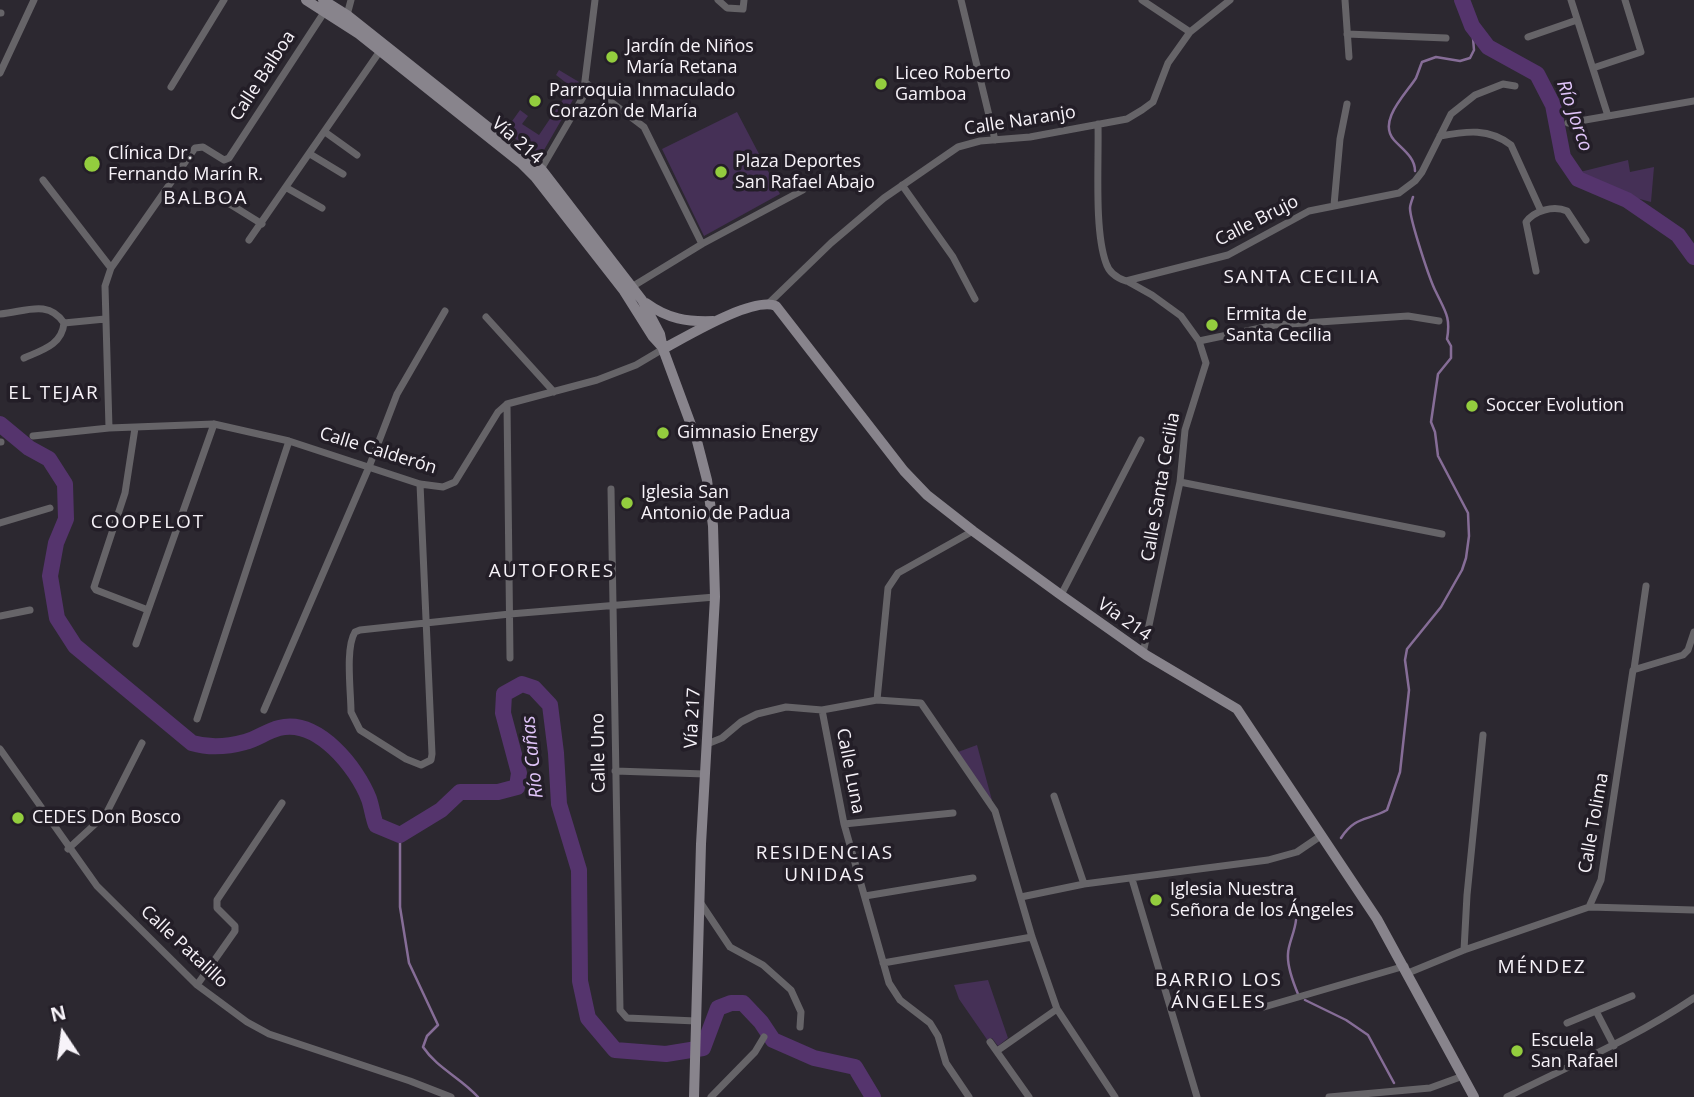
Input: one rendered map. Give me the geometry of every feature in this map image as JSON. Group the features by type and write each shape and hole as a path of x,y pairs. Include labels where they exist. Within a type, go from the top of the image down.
{"main road":[{"name":"Vía 214","path":"306,0 326,5 347,15 539,173 628,289 653,337 663,349"},
{"name":"Vía 214","path":"326,5 380,51 539,173"},
{"name":"Vía 214","path":"628,289 642,300 660,334 663,349"},
{"path":"642,300 671,318 693,322 718,321"},
{"name":"Vía 214","path":"769,303 781,310 904,471 927,495 1143,653 1237,709 1377,919 1474,1097"},
{"path":"663,349 750,306 769,303"},
{"name":"Vía 217","path":"663,349 682,398 707,480 713,526 715,597 705,774 694,1097"}],"street":[{"path":"0,73 34,0"},
{"path":"171,87 225,0"},
{"path":"347,15 351,0"},
{"path":"539,173 575,113 586,83 594,0"},
{"path":"718,0 727,8 743,9 744,0"},
{"path":"961,0 995,140"},
{"path":"1142,0 1190,32"},
{"path":"1345,0 1349,57"},
{"path":"1571,0 1608,116"},
{"path":"1593,68 1641,52 1625,0"},
{"name":"Calle Naranjo","path":"769,303 831,243 902,185 958,147 981,141 1030,137 1127,118 1153,102 1168,63 1190,32 1228,1"},
{"name":"Calle Balboa","path":"109,428 105,286 111,268 195,148 203,147 224,160 227,159 326,5"},
{"path":"1528,37 1577,20"},
{"path":"1347,34 1446,38"},
{"path":"0,50 9,54"},
{"path":"250,240 380,51"},
{"path":"586,83 644,127 702,244"},
{"name":"Calle Brujo","path":"1126,281 1228,255 1309,211 1391,196 1409,187 1422,172 1451,114 1475,95 1503,84 1515,86"},
{"path":"1569,123 1694,101"},
{"path":"1334,205 1340,139 1347,104"},
{"path":"1098,124 1100,229 1106,263 1114,275 1176,311 1199,341 1275,325 1408,316 1439,321"},
{"path":"1440,136 1474,131 1502,137 1511,145 1541,211"},
{"path":"325,132 357,155"},
{"path":"310,154 343,174"},
{"path":"43,180 111,268"},
{"path":"902,185 953,257 975,299"},
{"path":"287,188 322,208"},
{"path":"628,289 702,244 803,190"},
{"path":"225,201 262,224"},
{"path":"1536,271 1527,218 1541,211 1564,209 1586,240"},
{"path":"0,314 42,308 57,312 64,323 63,332 55,344 24,358"},
{"path":"264,710 369,467 397,394 445,311"},
{"path":"486,317 554,392"},
{"path":"64,323 105,319"},
{"name":"Calle Santa Cecilia","path":"1143,653 1180,482 1185,430 1205,366 1199,341"},
{"path":"510,659 507,404 597,380 636,365 663,349"},
{"name":"Calle Calderón","path":"33,436 109,428 214,424 289,441 420,484 443,486 455,482 498,412 507,404"},
{"path":"136,644 214,424"},
{"path":"135,428 125,493 94,587 148,610"},
{"path":"1061,594 1141,440"},
{"path":"197,719 289,441"},
{"path":"1180,482 1442,534"},
{"path":"420,484 425,624 432,754 427,763 414,763 360,730 354,720 351,712 350,663 353,635 360,630 425,624 510,614 715,597"},
{"name":"Calle Uno","path":"611,489 620,1010 627,1018 696,1021"},
{"path":"0,523 50,508"},
{"path":"877,700 891,580 898,573 973,531"},
{"name":"Calle Tolima","path":"1589,907 1601,880 1646,586"},
{"path":"0,616 30,610"},
{"path":"1634,669 1683,655 1688,650 1694,632"},
{"path":"707,744 722,738 741,722 757,714 786,707 822,710 877,700 921,702 995,811 1032,937 1057,1009 1115,1097"},
{"name":"Calle Luna","path":"822,710 844,824 889,983 900,1000 930,1023 938,1036 946,1063 969,1097"},
{"path":"1464,950 1466,895 1483,734"},
{"path":"68,849 106,814 142,743"},
{"name":"Calle Patalillo","path":"0,749 68,849 97,886 197,985 247,1022 269,1034 410,1080 451,1097"},
{"path":"615,771 705,774"},
{"path":"1054,796 1084,884"},
{"path":"197,985 235,931 235,926 217,908 217,900 282,803"},
{"path":"844,824 953,813"},
{"path":"1021,897 1084,884 1268,860 1297,852 1322,835"},
{"path":"864,896 973,878"},
{"path":"1132,879 1197,1097"},
{"path":"700,902 730,947 763,965 791,990 801,1012 800,1027"},
{"path":"1264,1007 1406,970 1589,907 1694,910"},
{"path":"883,963 1032,937"},
{"path":"1567,1023 1632,996"},
{"path":"1507,1097 1614,1046 1694,998"},
{"path":"997,1051 1057,1009"},
{"path":"1596,1011 1614,1046"},
{"path":"711,1097 755,1052 764,1037"},
{"path":"990,1042 1029,1097"},
{"path":"1329,1097 1430,1088 1463,1076"}],"shaded area":[{"path":"559,70 579,82 578,91 540,157 505,131 520,110 528,116 522,124 539,135 564,98 561,97 569,85 556,75"},
{"name":"Plaza Deportes San Rafael Abajo","path":"737,112 780,194 704,236 662,149"},
{"path":"1628,160 1630,172 1654,167 1651,202 1621,194 1582,178 1580,172"},
{"path":"977,745 993,804 958,752"},
{"path":"988,980 1008,1038 998,1046 992,1038 988,1041 959,999 954,985"}],"waterway":[{"name":"Río Jorco","path":"1462,0 1472,26 1488,47 1537,74 1553,105 1563,157 1578,179 1627,200 1678,235 1694,257"},
{"path":"1415,171 1410,157 1390,133 1391,116 1416,78 1422,62 1436,57 1460,61 1470,58 1474,50 1472,26"},
{"path":"1341,838 1356,822 1387,810 1400,772 1409,690 1405,660 1407,649 1441,607 1462,570 1469,536 1468,513 1438,456 1431,422 1438,374 1451,358 1451,346 1447,339 1446,314 1429,276 1413,225 1410,208 1413,197"},
{"name":"Río Cañas","path":"0,424 29,448 49,459 65,484 66,519 56,543 50,576 57,618 75,646 192,743 225,746 249,741 279,728 294,727 308,731 321,738 346,760 369,799 376,825 400,835 441,810 460,792 498,792 517,787 519,773 503,713 504,694 522,684 534,688 550,705 559,804 579,870 580,981 588,1018 615,1050 666,1054 703,1048 718,1008 731,1003 743,1003 773,1040 814,1058 855,1067 873,1097"},
{"path":"400,835 400,907 409,963 438,1025 427,1036 423,1047 435,1061 478,1097"},
{"path":"1296,920 1288,959 1298,994"},
{"path":"1305,1000 1346,1020 1368,1035 1394,1083"}],"place":[{"name":"Jardín de Niños María Retana","path":"612,57"},
{"name":"Liceo Roberto Gamboa","path":"881,84"},
{"name":"Parroquia Inmaculado Corazón de María","path":"535,101"},
{"name":"Clínica Dr. Fernando Marín R.","path":"92,164"},
{"name":"Plaza Deportes San Rafael Abajo","path":"721,172"},
{"name":"Ermita de Santa Cecilia","path":"1212,325"},
{"name":"Soccer Evolution","path":"1472,406"},
{"name":"Gimnasio Energy","path":"663,433"},
{"name":"Iglesia San Antonio de Padua","path":"627,503"},
{"name":"CEDES Don Bosco","path":"18,818"},
{"name":"Iglesia Nuestra Señora de los Ángeles","path":"1156,900"},
{"name":"Escuela San Rafael","path":"1517,1051"}],"district":[{"name":"BALBOA","path":"206,199"},
{"name":"SANTA CECILIA","path":"1302,278"},
{"name":"EL TEJAR","path":"54,394"},
{"name":"COOPELOT","path":"148,523"},
{"name":"AUTOFORES","path":"552,572"},
{"name":"RESIDENCIAS UNIDAS","path":"825,865"},
{"name":"MÉNDEZ","path":"1542,968"},
{"name":"BARRIO LOS ÁNGELES","path":"1219,992"}]}
